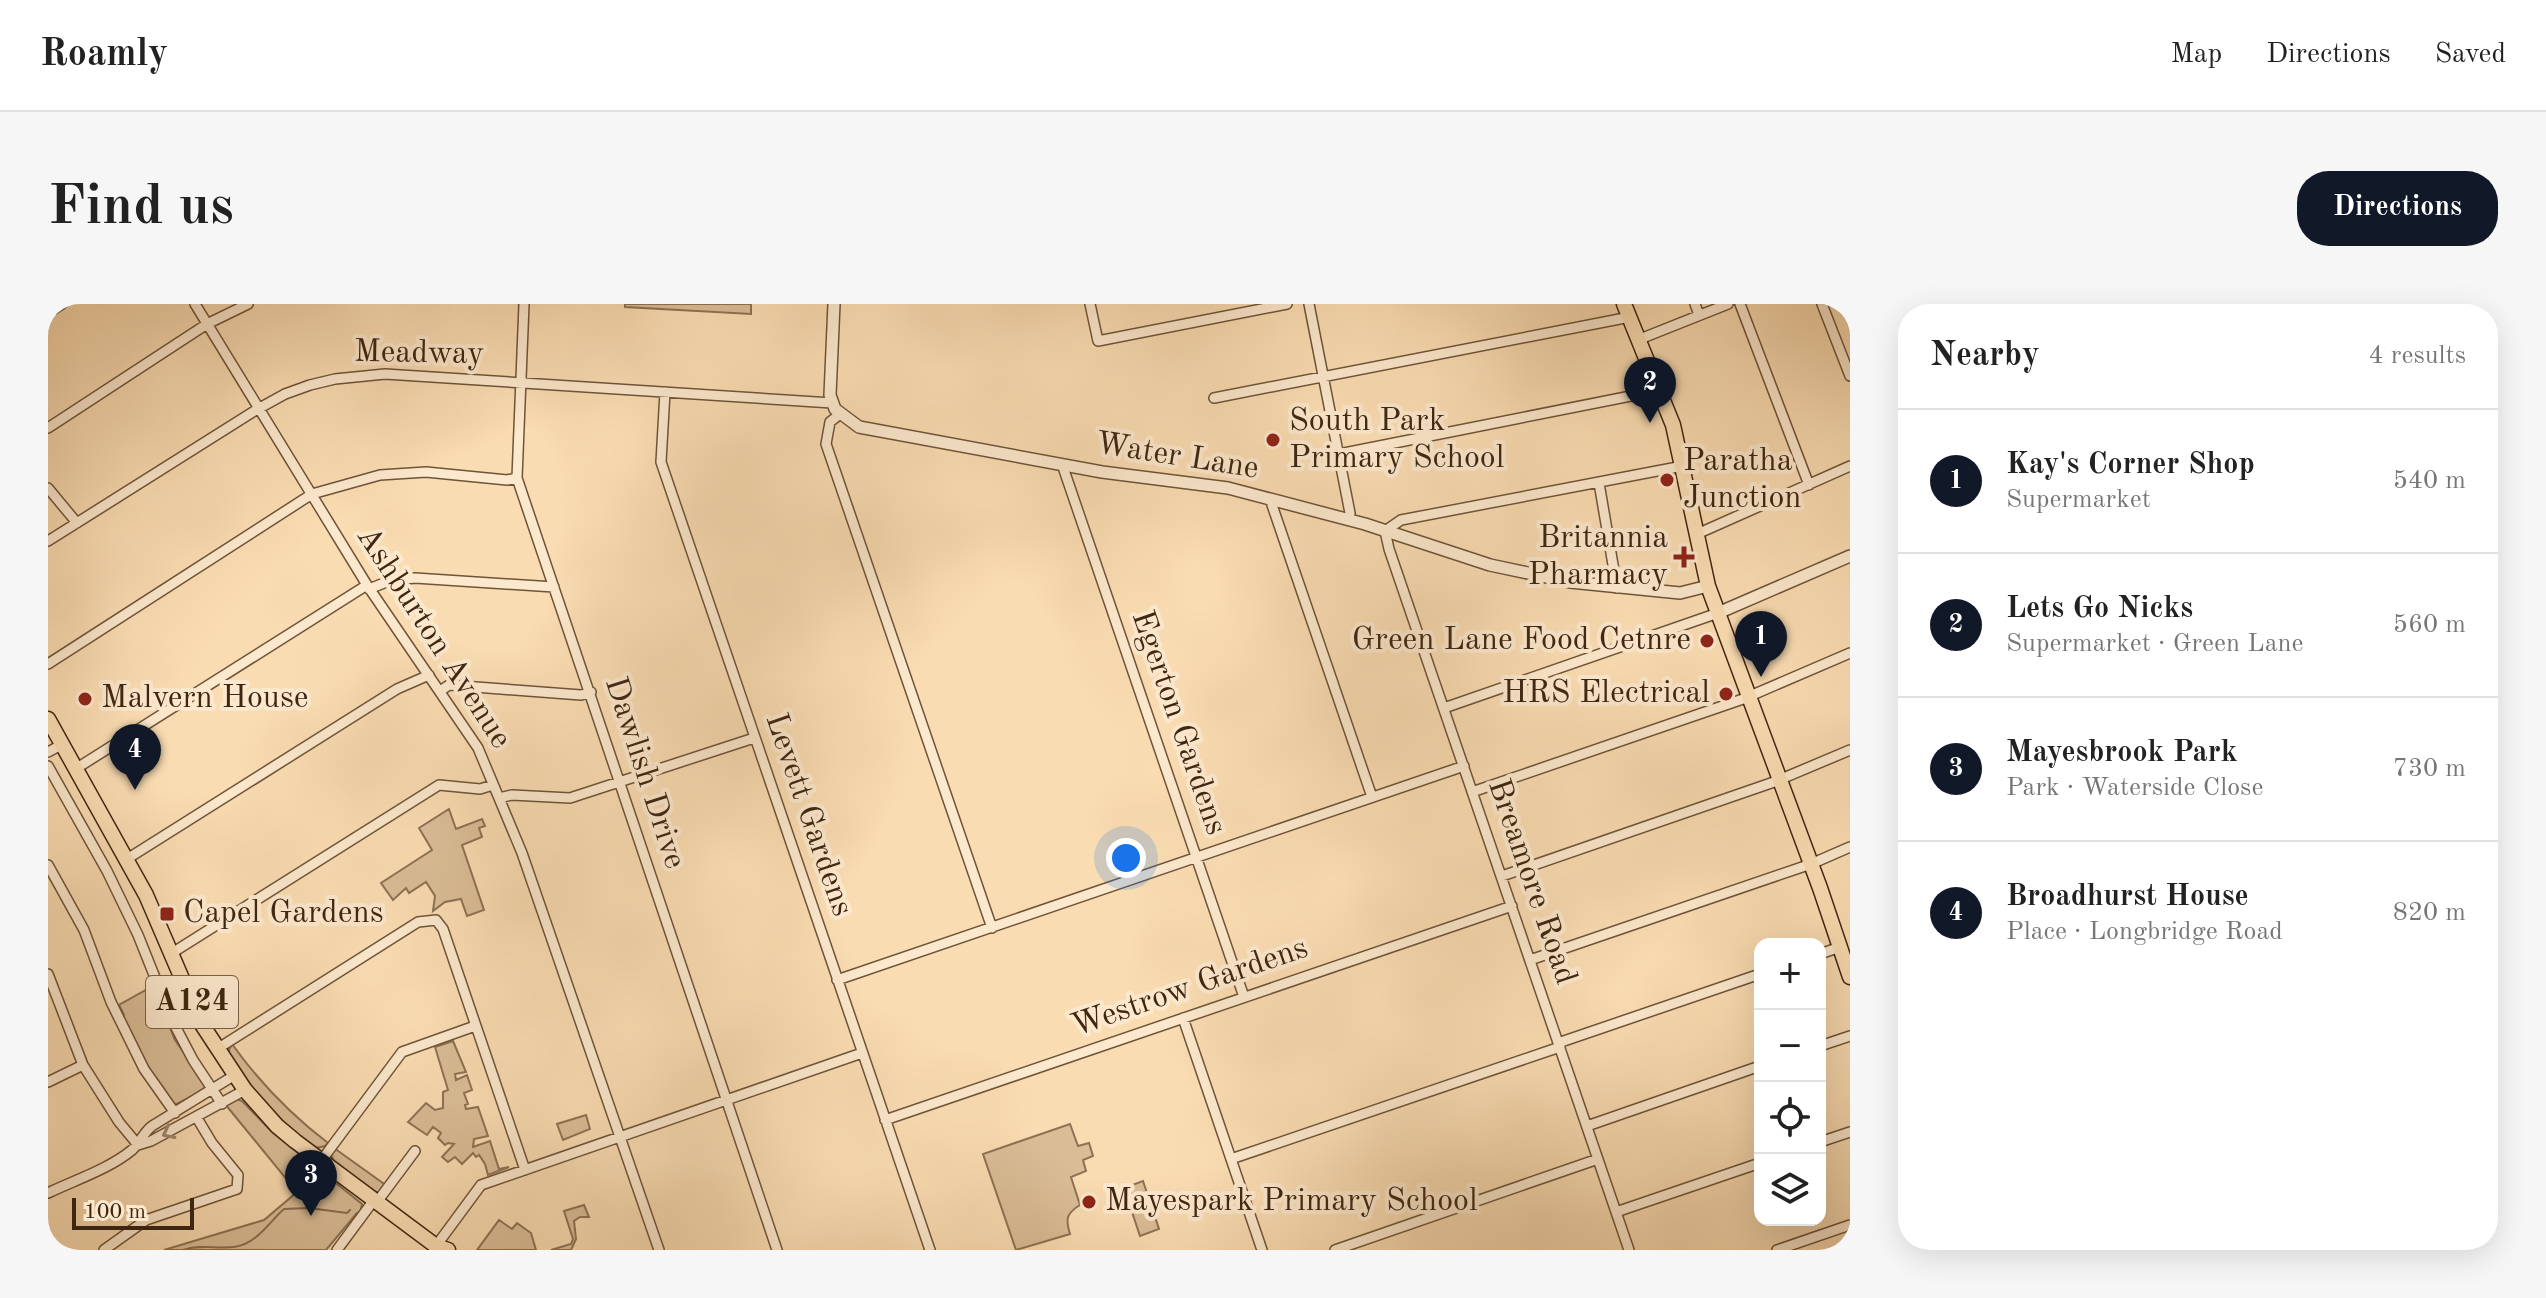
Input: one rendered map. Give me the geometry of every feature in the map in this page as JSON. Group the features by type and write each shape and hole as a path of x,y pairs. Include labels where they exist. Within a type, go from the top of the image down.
{"main road":[{"path":"1627,311 1661,390 1683,466 1708,586 1844,950 1850,977"},
{"name":"A124","path":"48,719 127,859 201,1023 245,1090 277,1126 441,1249"}],"street":[{"path":"48,313 62,304"},
{"name":"Ashburton Avenue","path":"195,304 368,587 478,748 522,853 659,1250"},
{"path":"48,428 207,324 248,304"},
{"name":"Dawlish Drive","path":"524,304 517,478 777,1250"},
{"path":"832,403 829,385 834,304"},
{"path":"1090,304 1098,341 1287,304"},
{"path":"1309,304 1349,519"},
{"path":"1695,304 1699,315"},
{"path":"1640,339 1728,304"},
{"path":"1740,304 1809,485"},
{"path":"1822,304 1850,376"},
{"path":"1214,398 1627,311"},
{"name":"Meadway","path":"48,541 259,408 310,385 355,376 385,374 832,403"},
{"path":"1339,454 1661,390"},
{"name":"Levett Gardens","path":"665,392 661,462 930,1250"},
{"name":"Water Lane","path":"832,403 840,414 859,427 1065,465 1228,488 1349,519 1490,565 1570,582 1680,593 1708,586"},
{"path":"840,414 830,422 826,444 992,928"},
{"name":"Egerton Gardens","path":"1065,465 1064,470 1244,997"},
{"path":"1385,531 1401,520 1683,466"},
{"path":"1697,534 1850,466"},
{"path":"48,664 312,494 380,475 426,472 507,480 517,478"},
{"path":"1599,483 1617,588"},
{"path":"48,488 77,523"},
{"path":"1273,500 1272,505 1372,797"},
{"name":"Breamore Road","path":"1385,531 1629,1250"},
{"path":"1444,708 1718,613 1850,556"},
{"path":"77,768 368,587 415,578 554,587"},
{"path":"1472,792 1749,696 1850,653"},
{"path":"127,859 397,689 429,675"},
{"path":"440,691 449,685 581,695 591,692"},
{"path":"499,798 512,795 570,798 754,738"},
{"path":"48,752 63,744"},
{"path":"1502,876 1780,780 1850,750"},
{"path":"48,766 107,871 138,935 172,1020 193,1060 222,1104"},
{"path":"837,980 1464,766"},
{"path":"172,953 439,785 480,789 493,785"},
{"path":"1530,960 1811,864 1850,847"},
{"path":"48,865 84,930 111,1002 144,1069 175,1113"},
{"name":"Westrow Gardens","path":"885,1120 1512,906"},
{"path":"217,1049 418,922 436,920 443,929 525,1170"},
{"path":"1231,1159 1754,976"},
{"path":"49,979 83,1065 119,1122 138,1145"},
{"path":"1183,1018 1262,1250"},
{"path":"321,1161 399,1054 475,1026"},
{"path":"1826,1044 1850,1036"},
{"path":"441,1249 479,1186 862,1053"},
{"path":"48,1082 83,1065"},
{"path":"1587,1126 1754,1068"},
{"path":"138,1145 144,1133 235,1075"},
{"path":"48,1193 138,1145 197,1118 245,1090"},
{"path":"104,1250 146,1220 237,1189 238,1175 212,1143 197,1118"},
{"path":"1826,1140 1850,1132"},
{"path":"337,1250 415,1151"},
{"path":"1335,1250 1598,1159"},
{"path":"1616,1212 1754,1165"},
{"path":"1777,1250 1850,1225"}],"shaded area":[{"path":"625,304 751,304 751,314 625,307"},
{"path":"449,809 456,829 482,819 485,826 479,828 482,837 462,845 484,910 467,916 461,899 445,902 433,911 435,896 426,882 409,893 406,888 393,900 381,883 432,850 419,828"},
{"path":"153,986 175,1040 208,1088 173,1106 144,1065 122,1019 124,1015 119,1005"},
{"path":"453,1041 466,1072 455,1074 456,1080 467,1075 472,1090 464,1093 468,1104 465,1105 466,1109 478,1107 488,1136 474,1139 473,1147 490,1141 499,1169 509,1167 488,1175 479,1155 476,1157 473,1153 462,1164 455,1157 448,1162 442,1157 454,1144 445,1145 438,1138 441,1133 433,1127 427,1135 408,1122 426,1103 435,1110 443,1108 443,1092 448,1090 435,1047"},
{"path":"232,1044 276,1097 328,1143 325,1146 316,1148 267,1104 228,1052"},
{"path":"236,1099 242,1101 273,1133 362,1204 360,1214 357,1213 326,1250 164,1250 264,1220 297,1192 225,1104"},
{"path":"586,1115 590,1129 563,1140 557,1124"},
{"path":"1070,1124 1078,1146 1089,1143 1093,1156 1083,1160 1086,1171 1071,1177 1080,1205 1068,1216 1070,1234 1016,1250 983,1154"},
{"path":"334,1148 387,1186 375,1192 334,1162 331,1155"},
{"path":"1143,1181 1159,1229 1140,1236 1124,1188"},
{"path":"584,1205 589,1217 574,1221 576,1239 571,1250 551,1250 571,1244 573,1239 564,1211"},
{"path":"499,1220 512,1229 517,1223 531,1233 536,1250 477,1250"}],"waterway":[{"path":"183,1250 242,1245 256,1237 284,1209 309,1208 347,1213 350,1210"}],"place":[{"name":"Lets Go Nicks","path":"1650,423"},
{"name":"South Park Primary School","path":"1273,440"},
{"name":"Paratha Junction","path":"1667,480"},
{"name":"Britannia Pharmacy","path":"1684,557"},
{"name":"Green Lane Food Cetnre","path":"1707,641"},
{"name":"Kay's Corner Shop","path":"1761,677"},
{"name":"HRS Electrical","path":"1726,694"},
{"name":"Malvern House","path":"85,699"},
{"name":"Broadhurst House","path":"135,790"},
{"name":"Capel Gardens","path":"167,914"},
{"name":"Mayespark Primary School","path":"1089,1202"},
{"name":"Mayesbrook Park","path":"311,1216"}]}
